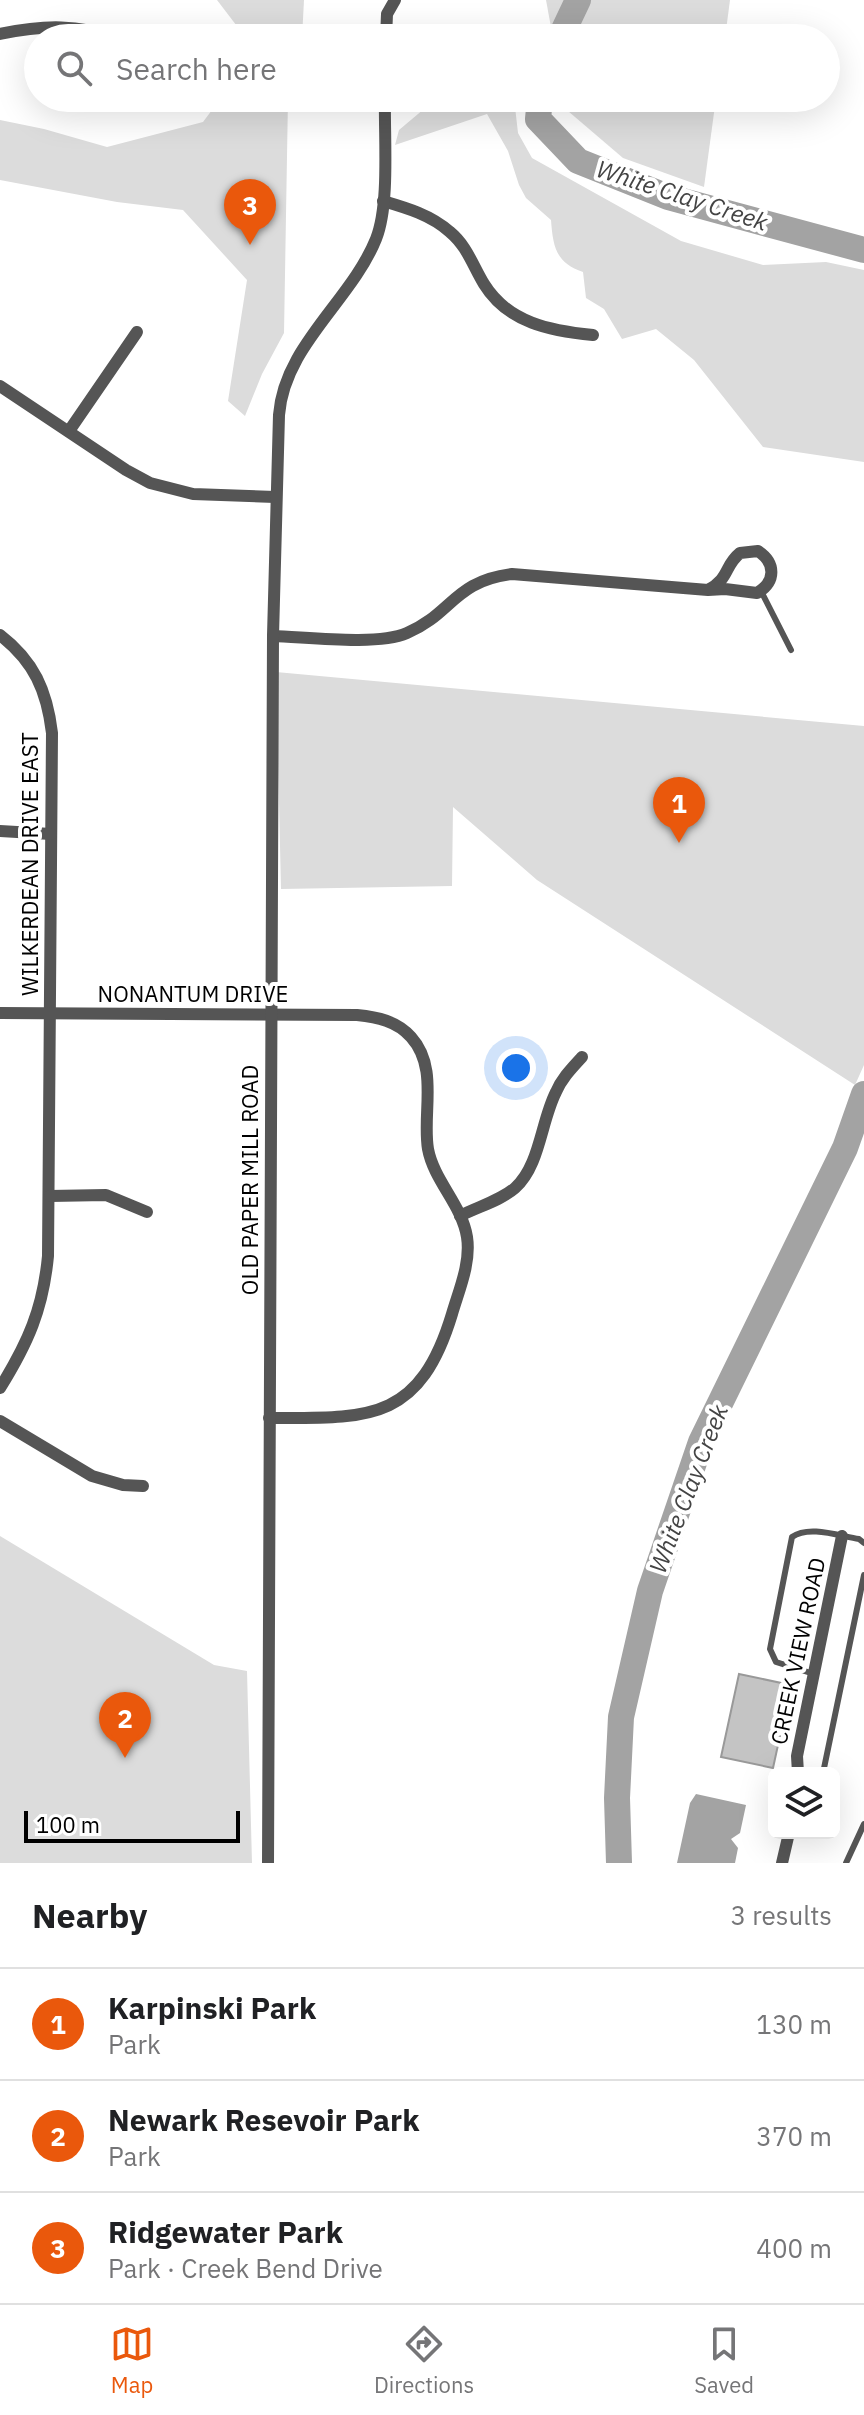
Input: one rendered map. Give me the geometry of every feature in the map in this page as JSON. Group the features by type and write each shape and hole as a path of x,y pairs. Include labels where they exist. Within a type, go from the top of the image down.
{"street":[{"path":"387,24 387,14 395,0"},
{"path":"0,34 24,30"},
{"name":"OLD PAPER MILL ROAD","path":"268,1863 273,636 279,415 290,369 367,257 377,236 383,201 385,112"},
{"path":"383,201 418,212 452,232 464,247 485,286 512,313 549,329 593,335"},
{"path":"69,431 137,332"},
{"path":"0,386 150,483 193,494 275,497"},
{"path":"273,636 372,639 403,635 430,620 452,599 480,580 512,574 708,590 725,589 749,594 761,591 769,583 772,568 762,554 752,550 735,557 724,579 708,590"},
{"name":"WILKERDEAN DRIVE EAST","path":"0,635 27,660 45,695 52,733 48,1256 40,1309 19,1357 0,1388"},
{"path":"0,831 51,834"},
{"name":"NONANTUM DRIVE","path":"0,1013 357,1015 385,1020 411,1037 421,1052 427,1081 428,1148 437,1176 460,1216"},
{"path":"269,1418 362,1416 393,1404 419,1383 438,1354 465,1268 467,1235 460,1216 518,1186 531,1163 554,1094 582,1057"},
{"path":"50,1196 106,1195 147,1212"},
{"path":"0,1421 92,1476 123,1485 143,1486"},
{"name":"CREEK VIEW ROAD","path":"798,1767 797,1756 842,1536"},
{"path":"782,1863 788,1839"}],"lane":[{"path":"761,591 791,650"},
{"path":"814,1674 776,1662 770,1649 792,1537 809,1531 864,1543"},
{"path":"824,1767 864,1575"},
{"path":"846,1863 864,1824"},
{"path":"855,1845 864,1847"}],"shaded area":[{"path":"217,0 304,0 303,24 235,24"},
{"path":"546,0 730,0 727,24 550,24"},
{"path":"210,112 288,112 284,333 262,374 245,416 228,401 247,280 183,210 117,202 0,180 0,120 107,147 203,122"},
{"path":"420,112 516,112 518,133 532,158 681,241 763,265 826,262 864,270 864,462 763,447 694,360 656,329 622,339 604,309 586,298 583,272 567,264 558,253 551,220 526,198 508,151 487,114 395,145 399,130"},
{"path":"569,112 714,112 704,187 623,158"},
{"path":"276,672 864,726 864,1065 855,1085 537,880 453,807 452,886 281,889"},
{"path":"0,1536 214,1665 247,1671 252,1863 0,1863"},
{"path":"696,1794 746,1805 740,1833 731,1839 738,1848 735,1863 677,1863 690,1803"}],"building":[{"path":"739,1674 791,1685 773,1767 721,1757"}],"waterway":[{"name":"White Clay Creek","path":"567,24 578,0"},
{"name":"White Clay Creek","path":"539,112 538,119 578,161 668,197 864,250"},
{"name":"White Clay Creek","path":"619,1863 617,1798 621,1717 650,1591 701,1442 845,1148 864,1094"}],"place":[{"name":"Ridgewater Park","path":"250,245"},
{"name":"Karpinski Park","path":"679,843"},
{"name":"Newark Resevoir Park","path":"125,1758"}]}
